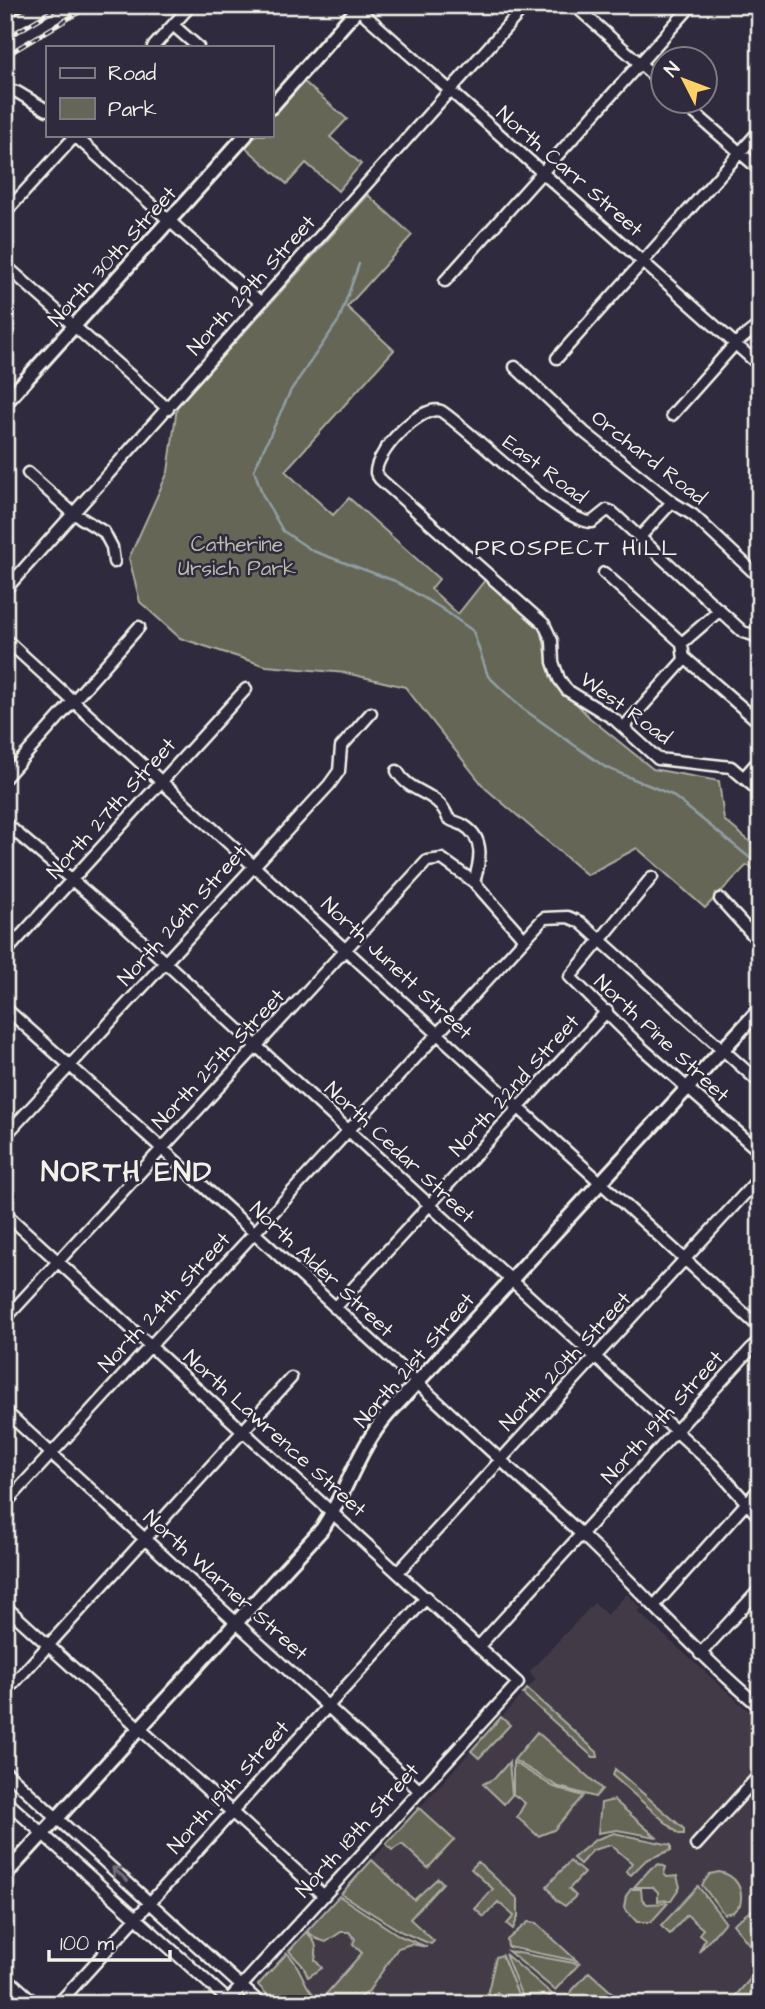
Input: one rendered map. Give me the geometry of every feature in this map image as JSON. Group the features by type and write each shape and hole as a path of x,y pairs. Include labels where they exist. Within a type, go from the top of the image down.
{"main road":[{"path":"5,29 46,5"},
{"path":"273,105 358,6"},
{"name":"North 30th Street","path":"5,403 245,136"},
{"name":"North 21st Street","path":"5,1875 322,1529 334,1512 355,1464 376,1428 760,1009"}],"street":[{"path":"154,46 191,5"},
{"name":"North 29th Street","path":"5,590 526,5"},
{"path":"574,5 650,74"},
{"path":"444,281 692,5"},
{"name":"North Carr Street","path":"358,6 449,91 760,366"},
{"path":"173,25 197,46"},
{"path":"5,89 17,92 46,109"},
{"path":"698,116 760,170"},
{"path":"556,358 760,130"},
{"path":"5,213 74,136"},
{"path":"76,136 261,303"},
{"path":"5,265 168,409"},
{"path":"672,415 736,344 760,324"},
{"name":"Orchard Road","path":"515,367 584,432 672,502 693,515 760,578"},
{"name":"East Road","path":"376,473 378,460 406,428 426,411 436,410 520,478 579,519 594,522 610,510 746,634 760,637"},
{"path":"28,473 73,513 107,535 114,562"},
{"name":"West Road","path":"376,473 544,624 552,641 553,662 559,679 567,690 624,727 660,760 722,764 745,776"},
{"path":"640,537 672,502"},
{"path":"604,573 682,643 685,658 760,723"},
{"path":"682,643 720,610"},
{"path":"5,778 139,627"},
{"name":"North Junett Street","path":"5,639 255,864 600,1184 760,1328"},
{"path":"624,727 685,658"},
{"name":"North 27th Street","path":"5,953 246,689"},
{"name":"North 26th Street","path":"5,1136 336,776 341,747 371,713"},
{"path":"760,759 745,776 760,792"},
{"path":"397,771 407,785 433,796 441,803 448,818 464,825 475,837 481,850 474,882 524,939"},
{"name":"North Cedar Street","path":"5,823 119,920 164,965 256,1045 714,1466 760,1518"},
{"name":"North 25th Street","path":"5,1320 256,1045 432,858 442,859 474,882"},
{"path":"652,877 600,938 760,1083"},
{"path":"720,899 760,943"},
{"name":"North 24th Street","path":"5,1504 544,918 555,916 580,922 600,938"},
{"name":"North Pine Street","path":"600,938 596,949 570,977 687,1088 760,1152"},
{"name":"North Alder Street","path":"5,1007 581,1534 700,1654 760,1707"},
{"name":"North 22nd Street","path":"335,1308 607,1012"},
{"name":"North 20th Street","path":"399,1571 760,1177"},
{"name":"North Lawrence Street","path":"5,1213 481,1645 518,1683"},
{"name":"North 19th Street","path":"481,1645 760,1339"},
{"path":"5,1693 291,1378"},
{"name":"North Warner Street","path":"5,1411 419,1790"},
{"path":"654,1606 760,1488"},
{"path":"700,1654 760,1589"},
{"name":"North 19th Street","path":"58,2004 428,1597"},
{"path":"5,1606 323,1895"},
{"name":"North 18th Street","path":"228,2003 323,1895 518,1683"},
{"path":"5,1772 261,2004"},
{"path":"696,1844 760,1774"},
{"path":"5,1800 228,2003"},
{"path":"5,1976 36,2004"}],"shaded area":[{"path":"627,1594 641,1608 638,1612 760,1721 760,2004 276,2004 259,1985 536,1679 529,1672 594,1603 607,1615"}],"green space":[{"path":"303,81 347,119 330,137 361,164 338,191 306,163 287,184 245,147 255,136 273,136 273,115"},
{"name":"Catherine Ursich Park","path":"368,195 412,235 347,307 394,350 285,471 333,515 349,498 439,579 431,589 458,614 489,575 540,620 550,676 590,718 653,769 719,781 724,820 760,850 760,874 747,865 705,908 637,848 587,875 485,788 405,687 346,673 266,666 180,638 140,602 129,558 168,472 177,407"},
{"path":"527,1689 597,1752 598,1757 593,1757 523,1694"},
{"path":"501,1717 510,1725 479,1758 471,1751"},
{"path":"537,1732 602,1789 595,1797 559,1787 514,1760"},
{"path":"509,1762 512,1795 504,1804 483,1784 495,1778"},
{"path":"513,1762 554,1787 583,1796 554,1830 538,1836 517,1817 525,1803 513,1794"},
{"path":"615,1769 684,1829 684,1834 679,1834 613,1776"},
{"path":"614,1800 656,1837 617,1830 598,1833 601,1803"},
{"path":"419,1808 454,1840 428,1868 402,1844 392,1850 386,1844"},
{"path":"614,1833 671,1845 671,1850 646,1860 631,1875 626,1871 632,1863 611,1845 593,1850 580,1864 573,1858 595,1840"},
{"path":"372,1860 414,1900 438,1878 443,1883 410,1919 434,1941 431,1944 402,1932 341,1894"},
{"path":"570,1861 584,1873 569,1889 576,1896 565,1906 556,1900 547,1886"},
{"path":"478,1862 518,1899 518,1917 513,1929 507,1924 514,1916 498,1902 484,1917 475,1909 493,1889 471,1869"},
{"path":"659,1864 666,1867 664,1874 667,1877 677,1876 680,1887 671,1900 658,1901 658,1892 653,1887 634,1887 651,1868"},
{"path":"719,1872 730,1876 740,1888 740,1905 733,1912 724,1914 702,1885 710,1874"},
{"path":"698,1886 725,1922 699,1952 705,1939 699,1934 703,1929 687,1915 670,1934 661,1926"},
{"path":"631,1889 641,1889 642,1899 647,1904 668,1903 651,1922 637,1922 624,1908 626,1896"},
{"path":"339,1896 400,1936 427,1947 411,1944 398,1948 368,1992 351,2004 276,2004 258,1985 287,1953 310,1990 321,2000 362,1953 353,1944 355,1939 349,1932 341,1932 326,1942 307,1931"},
{"path":"756,1907 760,1913 760,1945 751,1947 733,1924"},
{"path":"528,1922 536,1923 577,1961 508,1947 507,1940"},
{"path":"306,1932 314,1941 315,1960 322,1968 308,1977 303,1966 289,1951"},
{"path":"508,1951 579,1964 555,1990"},
{"path":"505,1954 552,1994 543,2004 525,2004"},
{"path":"502,1955 522,2004 505,2004 505,1998 497,1992 485,2004 496,1957"},
{"path":"760,1968 760,2004 728,2004"},
{"path":"589,1972 619,1999 619,2004 590,2004 567,1996"}],"waterway":[{"path":"359,264 339,320 291,390 254,470 263,496 283,531 313,551 395,581 441,608 473,631 488,676 522,708 605,767 672,795 760,866"}],"railway":[{"path":"5,39 62,5"},
{"path":"5,56 91,5"}],"district":[{"name":"PROSPECT HILL","path":"577,547"},
{"name":"NORTH END","path":"127,1171"}]}
